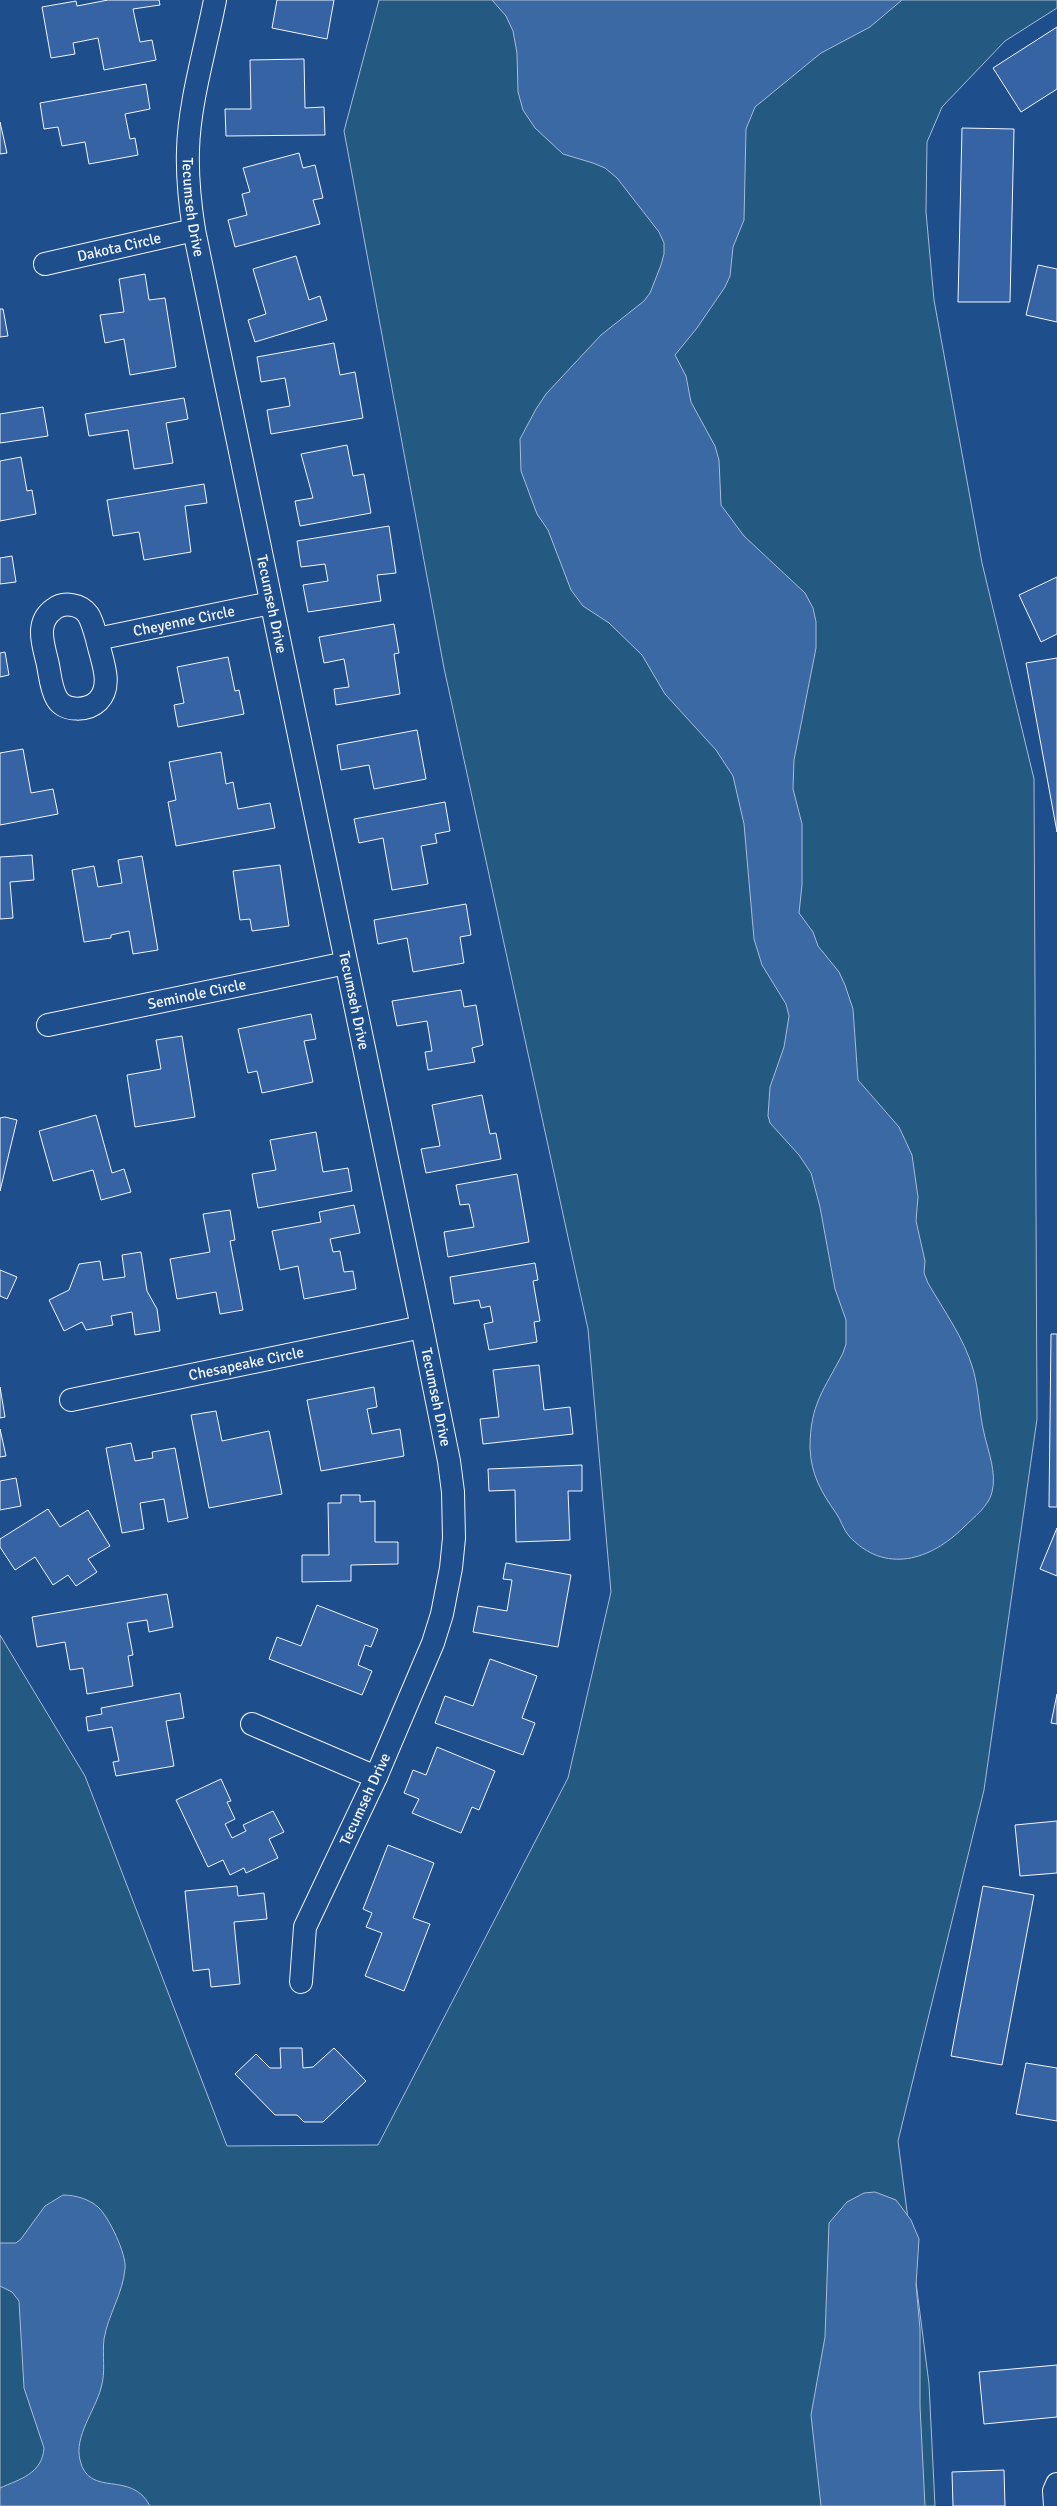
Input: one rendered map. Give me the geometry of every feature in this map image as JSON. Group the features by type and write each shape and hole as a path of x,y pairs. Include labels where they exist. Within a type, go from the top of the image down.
{"street":[{"name":"Tecumseh Drive","path":"215,0 191,121 188,149 188,191 194,230 422,1327 449,1461 453,1492 454,1538 451,1568 442,1614 433,1643 376,1777 305,1928 301,1982"},
{"name":"Dakota Circle","path":"44,264 194,230"},
{"name":"Cheyenne Circle","path":"97,639 271,603"},
{"name":"Seminole Circle","path":"48,1025 346,963"},
{"name":"Chesapeake Circle","path":"71,1400 422,1327"},
{"path":"252,1724 376,1777"},
{"path":"1055,2506 1054,2491 1057,2484"}],"shaded area":[{"path":"379,0 1057,0 1057,8 1005,41 942,107 927,142 926,212 934,300 982,563 1034,779 1037,1419 984,1790 898,2141 929,2384 935,2506 0,2506 0,1635 85,1776 227,2146 378,2145 568,1778 611,1592 588,1329 444,668 344,131"},
{"path":"492,0 902,0 870,27 821,53 755,107 746,129 744,220 733,247 730,276 725,287 697,328 675,355 686,376 691,402 715,446 719,460 721,505 744,536 805,593 813,608 816,622 816,648 794,760 793,789 802,824 802,885 799,913 813,932 818,946 839,972 845,985 853,1009 858,1080 899,1127 912,1155 918,1197 916,1221 925,1261 924,1273 964,1346 975,1377 982,1425 993,1470 992,1492 984,1507 964,1527 937,1548 923,1555 893,1559 878,1556 863,1548 845,1530 821,1490 812,1466 810,1448 812,1420 819,1398 843,1353 846,1344 846,1320 835,1289 820,1207 811,1173 799,1155 770,1123 768,1116 770,1087 784,1047 789,1016 786,1004 762,965 754,939 744,824 733,776 716,750 665,694 642,655 609,623 583,606 571,590 548,530 537,514 521,471 520,439 536,409 546,394 601,335 644,301 650,293 661,265 664,243 659,232 617,178 605,168 563,154 535,128 523,110 518,92 517,53 513,31 506,16"},
{"path":"875,2192 896,2200 911,2220 919,2239 916,2285 920,2329 920,2406 925,2506 821,2506 811,2415 825,2337 829,2223 847,2202 864,2193"},
{"path":"63,2195 82,2198 98,2207 116,2236 125,2263 124,2278 104,2339 102,2382 98,2397 82,2433 79,2451 80,2460 85,2472 92,2478 132,2489 142,2495 150,2506 0,2506 0,2488 34,2470 39,2464 44,2448 24,2388 19,2301 12,2292 0,2286 0,2243 16,2243 45,2206"}],"building":[{"path":"108,0 159,0 160,5 133,9 140,42 152,40 156,60 104,70 98,38 73,43 75,54 51,58 42,7 76,1 77,6"},
{"path":"277,0 334,0 327,39 272,28"},
{"path":"1057,27 1057,89 1021,112 993,68"},
{"path":"304,59 305,108 324,107 325,135 226,136 225,109 251,109 250,60"},
{"path":"146,84 150,109 125,114 130,139 135,138 138,155 89,164 85,142 62,146 58,127 44,129 40,103"},
{"path":"0,122 7,153 0,154"},
{"path":"962,128 1014,129 1010,302 958,302"},
{"path":"299,153 303,168 315,165 323,198 313,200 320,224 235,247 228,220 247,215 242,194 250,192 243,168"},
{"path":"296,256 309,300 320,296 327,320 255,342 248,320 266,314 253,269"},
{"path":"1038,265 1057,269 1057,322 1026,315"},
{"path":"145,274 149,300 165,298 176,367 130,375 124,339 105,343 100,315 124,312 119,279"},
{"path":"0,309 3,309 8,336 0,337"},
{"path":"334,343 340,375 355,372 363,418 271,434 267,410 290,406 285,378 261,382 257,357"},
{"path":"184,398 188,419 166,423 173,463 134,469 128,430 89,436 85,414"},
{"path":"43,407 48,436 0,443 0,414"},
{"path":"347,445 353,476 364,474 371,513 300,526 295,501 313,498 301,454"},
{"path":"21,457 27,491 32,490 36,514 0,521 0,461"},
{"path":"204,484 207,503 185,506 191,552 144,560 139,532 113,536 107,500"},
{"path":"389,526 396,573 377,575 381,601 308,612 303,585 328,581 325,564 301,567 297,541"},
{"path":"12,556 16,582 0,584 0,558"},
{"path":"1057,577 1057,634 1041,642 1019,595"},
{"path":"394,624 399,653 394,654 400,694 336,705 334,689 349,687 344,659 324,663 319,637"},
{"path":"5,652 9,675 0,677 0,653"},
{"path":"228,657 235,691 239,690 244,714 178,727 174,705 184,703 177,667"},
{"path":"1057,658 1057,832 1026,663"},
{"path":"417,730 426,779 374,789 369,765 341,770 337,745"},
{"path":"23,749 31,793 53,789 58,814 0,825 0,753"},
{"path":"221,752 226,784 233,782 238,809 270,803 275,828 176,846 168,802 176,800 169,762"},
{"path":"445,802 450,831 435,834 437,843 421,846 428,884 392,890 383,838 359,843 354,819"},
{"path":"32,855 34,880 10,882 13,918 0,919 0,857"},
{"path":"142,856 158,950 133,954 129,931 111,935 111,938 84,942 72,870 94,866 98,887 122,883 118,860"},
{"path":"280,865 289,926 252,931 250,919 240,920 233,871"},
{"path":"466,904 471,935 460,937 464,963 413,972 407,938 378,944 374,920"},
{"path":"461,990 464,1007 476,1005 483,1045 472,1048 475,1062 428,1070 425,1052 432,1051 427,1021 397,1026 392,1001"},
{"path":"311,1014 316,1039 304,1041 313,1082 262,1093 257,1071 248,1073 238,1029"},
{"path":"182,1036 195,1117 135,1127 127,1075 161,1069 156,1040"},
{"path":"482,1095 490,1134 496,1133 501,1159 426,1173 421,1149 440,1146 432,1105"},
{"path":"96,1115 112,1173 124,1169 131,1192 101,1200 93,1170 53,1181 39,1131"},
{"path":"5,1117 17,1120 0,1191 0,1118"},
{"path":"316,1132 323,1172 348,1168 352,1191 258,1208 252,1174 276,1170 270,1140"},
{"path":"517,1174 529,1242 448,1257 444,1232 474,1227 469,1204 460,1205 456,1185"},
{"path":"354,1205 360,1233 330,1239 333,1252 340,1251 344,1272 353,1271 356,1289 304,1299 298,1266 280,1270 272,1231 321,1222 319,1212"},
{"path":"230,1210 235,1240 230,1241 243,1310 220,1314 216,1292 177,1299 170,1259 210,1252 203,1214"},
{"path":"141,1252 147,1291 157,1309 160,1331 135,1335 132,1312 111,1316 113,1325 86,1330 82,1322 64,1331 49,1300 69,1290 79,1264 100,1261 103,1280 125,1277 122,1255"},
{"path":"535,1263 538,1280 533,1281 540,1321 534,1322 537,1342 489,1350 484,1324 493,1322 490,1306 481,1308 479,1300 454,1304 450,1277"},
{"path":"0,1270 17,1277 7,1299 0,1296"},
{"path":"1051,1334 1057,1334 1057,1507 1049,1507"},
{"path":"539,1365 544,1410 570,1407 573,1434 483,1444 480,1419 499,1417 493,1370"},
{"path":"0,1387 5,1417 0,1418"},
{"path":"374,1387 377,1407 367,1409 372,1434 400,1429 404,1456 321,1471 307,1400"},
{"path":"216,1411 222,1441 269,1431 282,1494 209,1508 191,1415"},
{"path":"0,1429 6,1456 0,1457"},
{"path":"131,1443 135,1461 153,1458 152,1452 175,1448 188,1518 168,1522 164,1499 140,1503 144,1529 122,1533 106,1448"},
{"path":"582,1465 582,1491 568,1491 570,1540 516,1542 515,1490 489,1491 488,1469"},
{"path":"16,1478 21,1506 0,1510 0,1481"},
{"path":"341,1495 360,1495 360,1502 375,1501 375,1542 398,1542 398,1564 351,1565 351,1581 302,1582 302,1555 329,1555 328,1503 341,1503"},
{"path":"48,1509 60,1527 88,1510 110,1546 88,1559 97,1572 76,1586 68,1575 53,1585 35,1557 15,1570 0,1547 0,1539"},
{"path":"1057,1528 1057,1576 1040,1569"},
{"path":"506,1563 571,1575 558,1647 473,1632 478,1606 507,1611 512,1580 503,1579"},
{"path":"167,1594 173,1627 149,1632 147,1620 127,1623 133,1655 128,1656 133,1686 87,1694 83,1668 70,1670 65,1642 37,1647 32,1617"},
{"path":"317,1605 378,1629 371,1647 365,1645 358,1665 372,1671 362,1695 269,1659 277,1637 301,1646"},
{"path":"490,1659 537,1676 522,1718 535,1723 523,1755 435,1723 445,1696 473,1706"},
{"path":"180,1693 184,1718 166,1721 174,1766 116,1776 113,1762 119,1761 112,1727 88,1731 86,1717 102,1714 101,1708"},
{"path":"1057,1694 1057,1724 1051,1723"},
{"path":"437,1747 495,1771 479,1810 472,1807 461,1833 412,1813 419,1799 404,1793 413,1770 426,1775"},
{"path":"221,1779 231,1801 227,1802 235,1819 225,1824 232,1838 246,1831 243,1825 273,1811 284,1832 269,1839 278,1858 246,1873 244,1868 230,1875 223,1860 208,1867 176,1800"},
{"path":"1057,1821 1057,1873 1020,1876 1015,1825"},
{"path":"388,1845 434,1863 413,1918 430,1924 404,1991 365,1976 382,1933 366,1927 372,1913 363,1909"},
{"path":"237,1886 238,1896 264,1893 267,1919 234,1922 240,1984 211,1987 209,1969 193,1971 185,1891"},
{"path":"983,1886 1034,1895 1002,2065 951,2056"},
{"path":"280,2048 302,2048 303,2068 313,2067 334,2048 366,2081 323,2122 304,2122 297,2115 275,2115 235,2074 256,2054 270,2068 281,2068"},
{"path":"1026,2063 1057,2068 1057,2121 1016,2114"},
{"path":"1057,2365 1057,2417 984,2424 979,2372"},
{"path":"1004,2470 1005,2506 953,2506 952,2472"}]}
